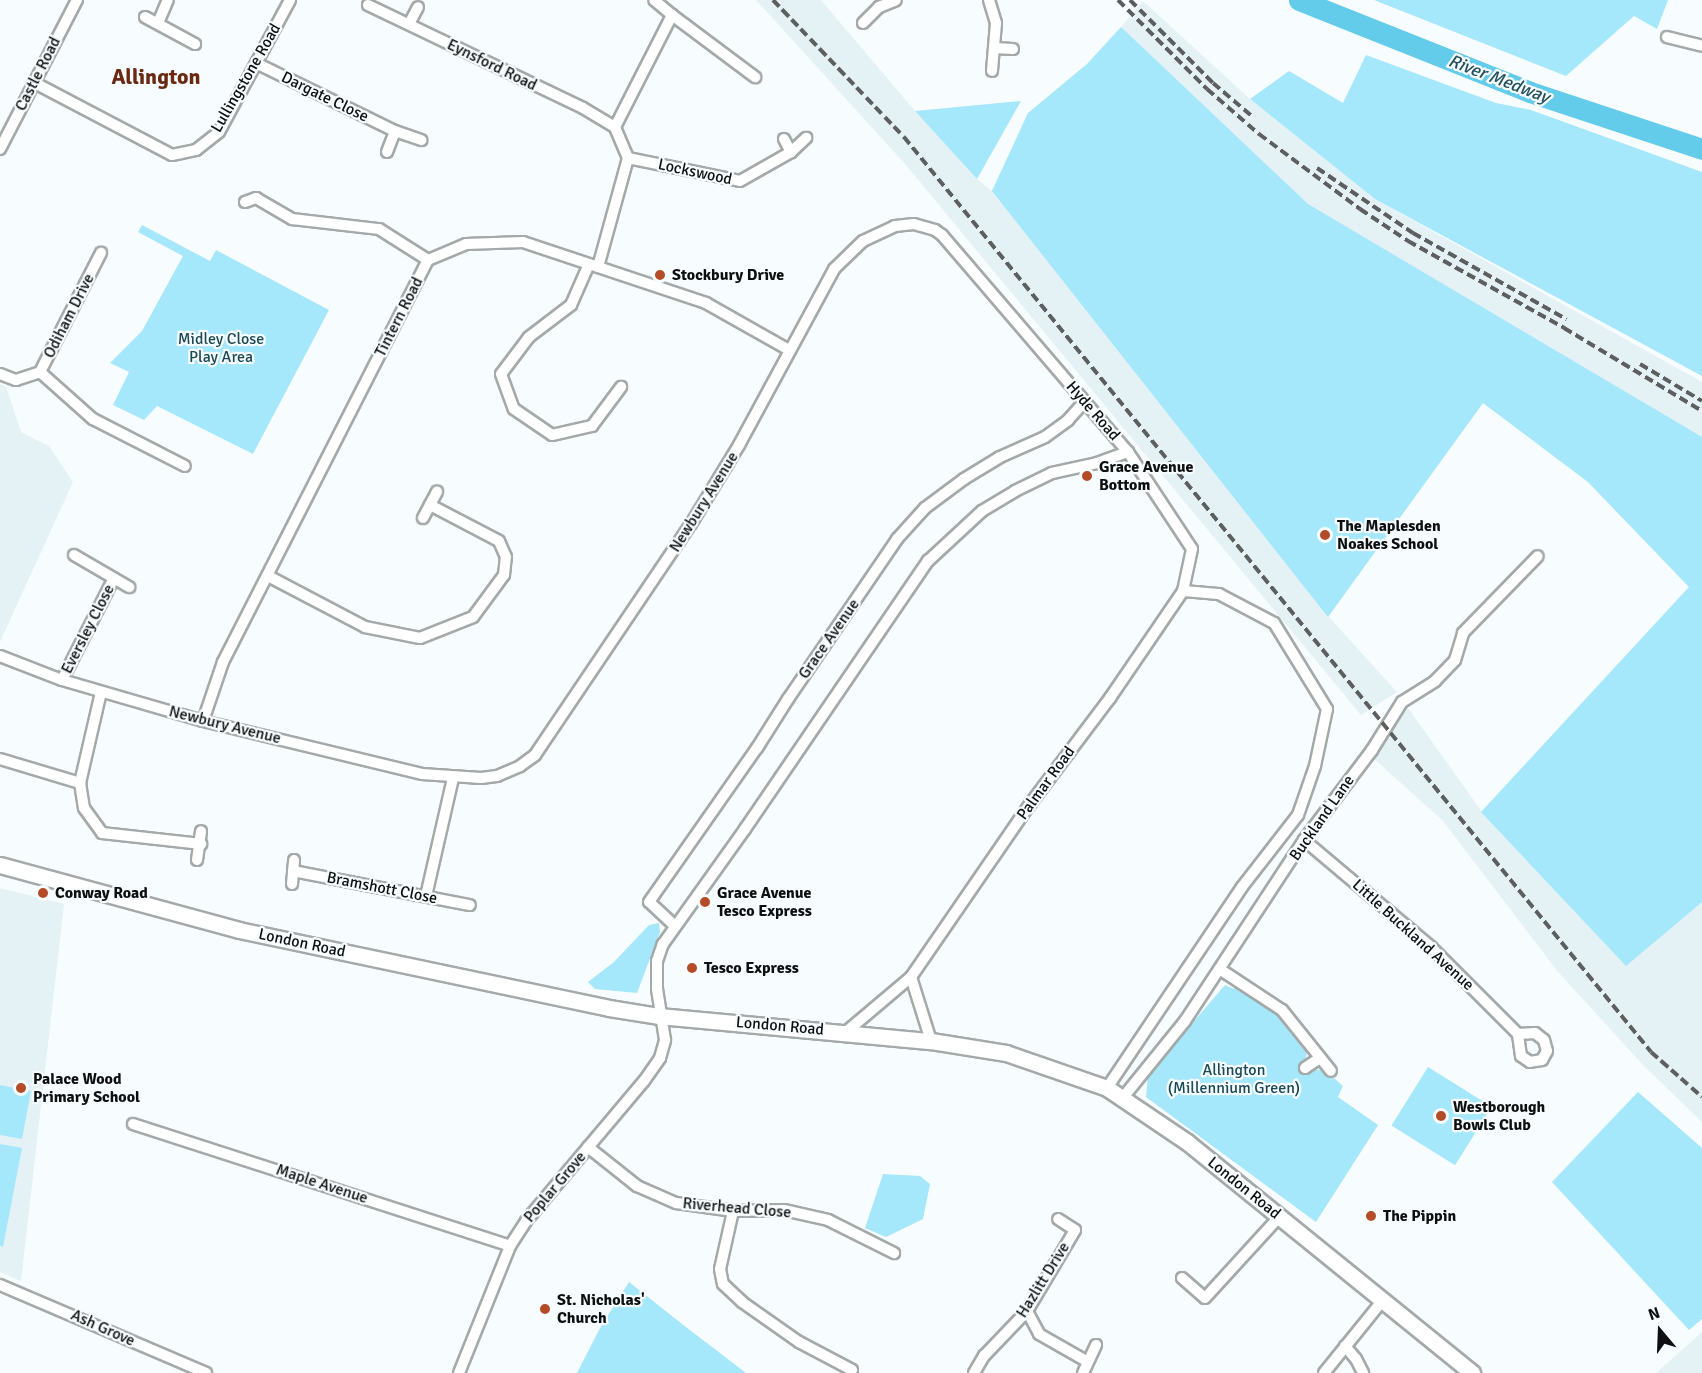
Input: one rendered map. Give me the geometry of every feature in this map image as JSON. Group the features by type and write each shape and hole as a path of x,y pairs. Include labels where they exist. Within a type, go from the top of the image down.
{"main road":[{"name":"London Road","path":"0,865 239,930 659,1016 931,1041 1006,1053 1107,1088 1121,1100 1187,1142 1472,1373"}],"street":[{"name":"Castle Road","path":"0,149 77,0"},
{"path":"158,23 168,0"},
{"name":"Lullingstone Road","path":"33,82 172,155 196,150 219,132 290,0"},
{"path":"654,0 755,77"},
{"path":"863,23 879,7 896,0"},
{"path":"989,0 996,23 992,71"},
{"name":"Eynsford Road","path":"368,5 583,108 615,127"},
{"path":"409,24 418,7"},
{"path":"621,387 592,426 552,435 514,409 501,374 529,337 571,305 593,265 628,158 615,127 672,15"},
{"path":"145,17 195,44"},
{"path":"1667,37 1702,46"},
{"path":"994,48 1013,49"},
{"name":"Dargate Close","path":"256,63 395,131 421,140"},
{"path":"387,152 395,131"},
{"name":"Lockswood","path":"628,158 740,181 791,152 806,138"},
{"path":"784,139 791,152"},
{"path":"245,202 256,198 292,219 379,229 428,260"},
{"name":"Newbury Avenue","path":"0,656 62,680 203,721 422,774 453,778 497,776 520,766 535,755 691,525 739,445 834,268 863,241 895,226 914,224 942,235"},
{"name":"Hyde Road","path":"942,235 1128,452 1192,549 1183,591"},
{"name":"Tintern Road","path":"203,721 223,662 428,260 466,244 523,242 706,303 789,350"},
{"name":"Odiham Drive","path":"0,374 16,380 40,372 101,253"},
{"path":"40,372 93,419 185,466"},
{"name":"Grace Avenue","path":"675,926 649,902 757,748 897,539 925,508 964,479 1000,457 1045,437 1068,420 1084,402"},
{"path":"659,1016 657,961 663,944 745,829 928,561 982,511 1015,491 1052,473 1128,452"},
{"path":"423,518 437,492"},
{"path":"268,576 364,627 420,638 473,617 504,575 506,557 499,541 430,505"},
{"name":"Eversley Close","path":"74,555 129,587"},
{"name":"Buckland Lane","path":"1121,1100 1185,1022 1304,840 1372,750 1402,702 1435,681 1455,660 1463,633 1538,556"},
{"name":"Eversley Close","path":"62,680 114,578"},
{"name":"Buckland Lane","path":"1107,1088 1242,887 1298,815 1315,766 1327,709 1274,623 1219,594 1183,591"},
{"name":"Palmar Road","path":"846,1032 910,977 1030,804 1110,698 1183,591"},
{"path":"101,692 80,783 84,808 102,833 201,844"},
{"path":"0,759 80,783"},
{"path":"426,896 453,778"},
{"path":"197,860 201,831"},
{"name":"Little Buckland Avenue","path":"1304,840 1431,947 1518,1034"},
{"name":"Bramshott Close","path":"292,884 294,866 470,905"},
{"path":"1221,970 1282,1010 1331,1071"},
{"path":"910,977 931,1041"},
{"name":"Poplar Grove","path":"459,1373 510,1246 526,1221 660,1058 665,1040 659,1016"},
{"path":"1305,1068 1320,1058"},
{"name":"Maple Avenue","path":"133,1124 510,1246"},
{"name":"Riverhead Close","path":"588,1147 637,1186 676,1203 733,1211 784,1210 828,1220 894,1253"},
{"path":"733,1211 720,1269 723,1284 742,1302 799,1342 852,1370"},
{"path":"1182,1278 1205,1298 1279,1216"},
{"name":"Hazlitt Drive","path":"974,1373 984,1356 1027,1311 1075,1230 1058,1219"},
{"name":"Ash Grove","path":"0,1285 206,1373"},
{"path":"1324,1373 1383,1300"},
{"path":"1027,1311 1039,1334 1085,1368 1096,1346"},
{"path":"1345,1346 1356,1359 1363,1373"}],"shaded area":[{"name":"The Maplesden Noakes School","path":"756,0 821,0 915,111 977,179 992,191 1028,113 1234,151 1121,27 1143,1 1250,99 1375,199 1702,382 1702,1122 1644,1066 1558,972 1443,821 1372,757 1408,708 1482,812 1689,587 1588,482 1483,403 1328,616 1397,692 1361,715 905,164"},
{"path":"0,384 6,387 21,432 49,446 73,482 0,642"},
{"name":"Palace Wood Primary School","path":"0,888 64,904 21,1281 0,1272"},
{"path":"1702,1332 1702,1373 1656,1373"}],"green space":[{"path":"1374,0 1668,0 1657,29 1634,16 1566,76"},
{"name":"The Maplesden Noakes School","path":"1121,27 1308,204 1702,437 1702,902 1626,966 1481,812 1689,587 1588,482 1483,403 1328,617 992,191 1028,113 1087,64"},
{"path":"1366,55 1496,103 1531,110 1702,172 1702,376 1375,199 1250,99 1289,71 1343,103"},
{"path":"1021,101 977,179 915,111"},
{"name":"Midley Close Play Area","path":"142,225 210,261 216,250 329,310 253,454 157,406 144,420 113,405 129,372 110,363 142,331 183,256 138,232"},
{"path":"659,923 660,932 637,993 595,989 588,982 614,962 649,925"},
{"name":"Allington (Millennium Green)","path":"1225,985 1234,989 1236,986 1281,1016 1307,1050 1306,1059 1299,1065 1305,1073 1315,1069 1327,1072 1343,1086 1338,1097 1378,1125 1316,1222 1146,1097 1148,1075"},
{"name":"Westborough Bowls Club","path":"1428,1067 1492,1107 1455,1165 1391,1126"},
{"path":"0,1085 31,1091 22,1139 0,1135"},
{"path":"1638,1092 1702,1148 1702,1319 1689,1330 1552,1182"},
{"path":"0,1144 22,1148 3,1247 0,1246"},
{"path":"883,1174 920,1176 930,1184 923,1219 886,1237 865,1228"},
{"path":"629,1282 746,1373 577,1373 600,1328"}],"waterway":[{"name":"River Medway","path":"1299,0 1530,92 1702,149"}],"railway":[{"path":"773,0 904,137 1651,1052 1702,1097"},
{"path":"1118,0 1207,89 1259,134 1360,209 1408,241 1564,328 1702,411"},
{"path":"1130,0 1213,83 1254,118"},
{"path":"1317,168 1413,233 1566,319"},
{"path":"1640,364 1702,401"}],"place":[{"name":"Stockbury Drive","path":"660,275"},
{"name":"Grace Avenue Bottom","path":"1087,476"},
{"name":"The Maplesden Noakes School","path":"1325,535"},
{"name":"Conway Road","path":"43,893"},
{"name":"Grace Avenue Tesco Express","path":"705,902"},
{"name":"Tesco Express","path":"692,968"},
{"name":"Palace Wood Primary School","path":"21,1088"},
{"name":"Westborough Bowls Club","path":"1441,1116"},
{"name":"The Pippin","path":"1371,1216"},
{"name":"St. Nicholas' Church","path":"545,1309"}],"district":[{"name":"Allington","path":"156,77"}]}
